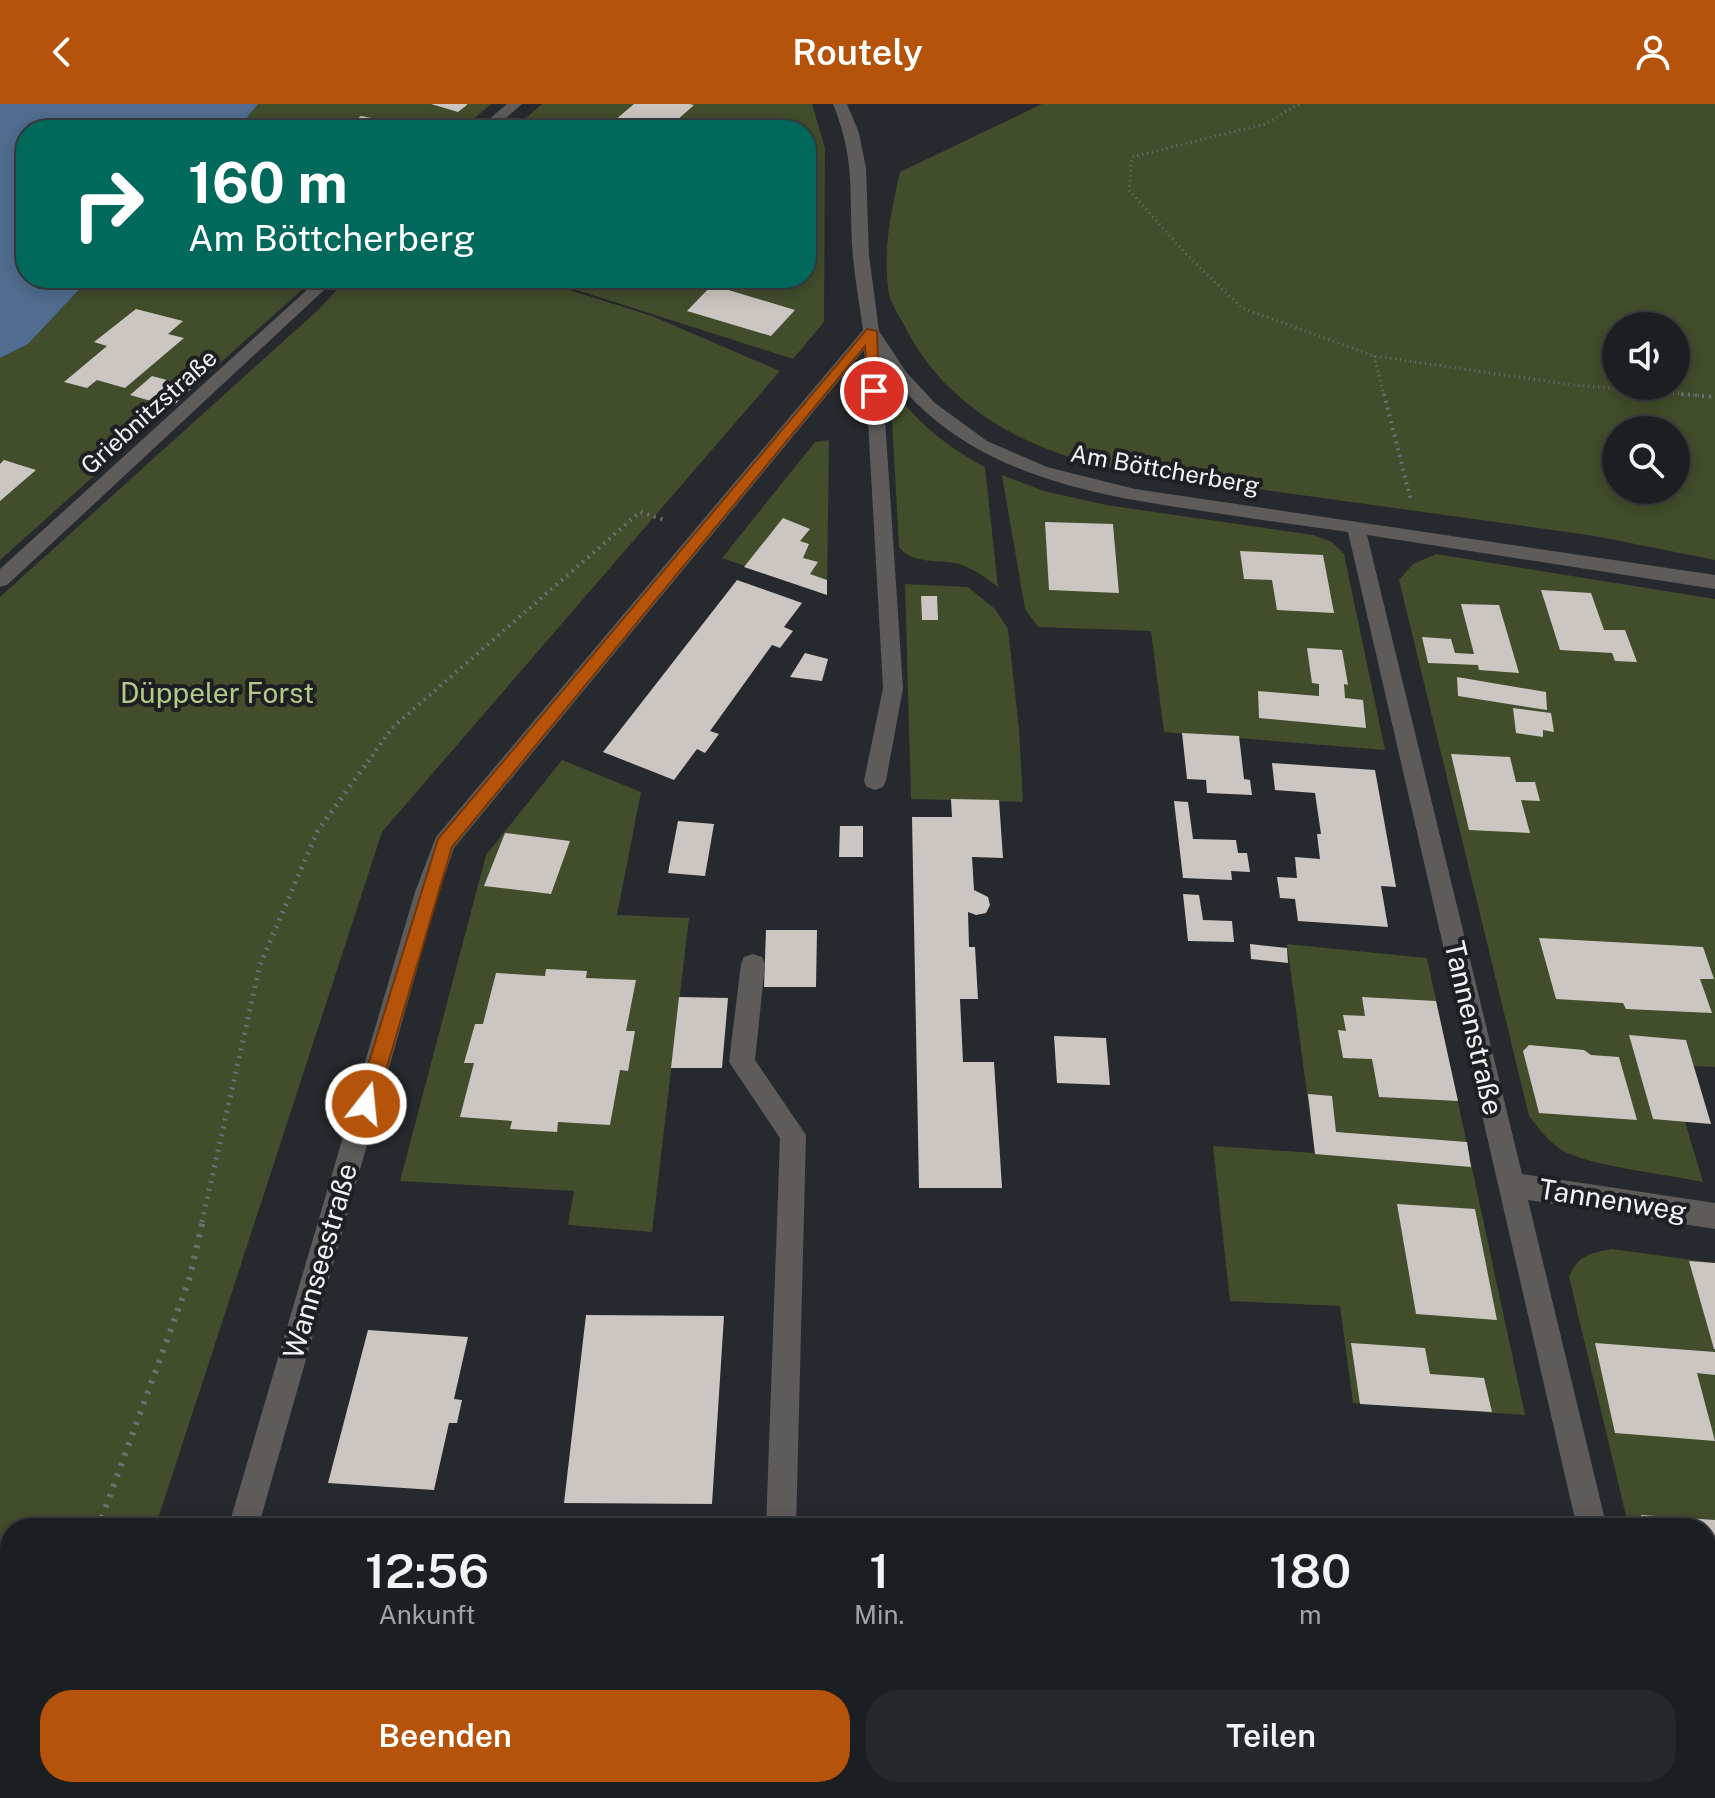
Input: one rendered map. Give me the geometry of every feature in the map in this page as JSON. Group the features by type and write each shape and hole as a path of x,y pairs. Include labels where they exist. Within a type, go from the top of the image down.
{"street":[{"path":"495,120 515,104"},
{"path":"840,104 852,133 859,168 861,255 871,331 893,688 875,781"},
{"name":"Griebnitzstraße","path":"0,580 318,288"},
{"name":"Am Böttcherberg","path":"871,331 905,382 935,413 964,435 1022,465 1067,481 1120,493 1715,582"},
{"name":"Wannseestraße","path":"246,1518 427,892 444,844 871,331"},
{"name":"Tannenstraße","path":"1356,528 1590,1518"},
{"path":"753,964 742,1062 793,1135 781,1518"},
{"name":"Tannenweg","path":"1512,1185 1715,1216"}],"path":[{"path":"1299,104 1265,124 1132,157 1129,190 1186,254 1242,308 1374,356 1573,385 1715,397"},
{"path":"1374,356 1421,537"},
{"path":"102,1518 189,1280 260,965 317,832 392,728 640,512 702,531"}],"green space":[{"path":"258,104 491,104 473,120 245,120"},
{"path":"542,104 812,104 825,148 824,322 793,359 570,288 816,288 816,120 524,120"},
{"path":"1042,104 1715,104 1715,560 1595,536 1115,469 1051,451 993,422 967,403 943,381 923,356 889,294 887,248 900,172"},
{"path":"81,288 304,288 0,560 0,358 28,344"},
{"name":"Düppeler Forst","path":"339,288 563,288 652,316 780,371 382,832 158,1518 0,1518 0,597"},
{"path":"890,384 909,410 932,432 985,467 998,587 964,566 911,557 899,547"},
{"path":"829,440 827,595 722,558 815,442"},
{"path":"1002,475 1044,491 1106,505 1313,535 1332,542 1344,554 1385,750 1164,732 1151,631 1038,627 1025,609","holes":["1113,524 1119,592 1049,590"]},
{"path":"1436,554 1715,599 1715,1067 1694,1066 1686,1040 1660,1038 1703,1182 1610,1166 1575,1156 1553,1144 1529,1116 1399,580 1413,564"},
{"path":"905,584 968,587 995,609 1008,629 1023,802 911,799"},
{"path":"562,760 641,792 617,915 689,918 652,1232 568,1225 574,1191 400,1181 486,855"},
{"path":"1287,944 1427,958 1525,1415 1353,1403 1340,1306 1230,1301 1213,1146 1315,1153"},
{"path":"1612,1249 1715,1263 1715,1518 1627,1518 1569,1277 1576,1264 1597,1252"}],"water":[{"path":"0,104 258,104 245,120 16,120 16,288 81,288 28,344 0,358"}],"building":[{"path":"431,104 467,104 467,105 458,112"},
{"path":"634,104 694,105 677,120 615,120"},
{"path":"361,116 381,120 356,120"},
{"path":"709,288 722,288 795,310 771,336 687,311"},
{"path":"136,309 183,321 168,334 184,338 125,388 97,380 87,388 64,382 107,346 94,342"},
{"path":"152,376 193,387 172,407 130,395"},
{"path":"4,460 36,470 0,501 0,464"},
{"path":"783,518 810,529 800,541 809,544 803,558 818,562 810,574 827,580 827,595 744,567"},
{"path":"1045,522 1113,524 1119,593 1049,590"},
{"path":"1240,551 1323,555 1334,613 1277,610 1272,580 1244,579"},
{"path":"737,580 802,603 784,627 793,631 780,648 772,645 710,731 719,734 705,753 697,749 674,780 603,752"},
{"path":"1541,590 1591,593 1604,630 1625,630 1637,662 1615,661 1612,653 1560,650"},
{"path":"921,596 937,596 938,620 922,620"},
{"path":"1461,604 1499,605 1519,673 1479,670 1478,665 1428,663 1422,637 1451,639 1455,653 1474,654"},
{"path":"1307,648 1342,650 1348,685 1344,684 1345,698 1363,700 1366,728 1259,718 1258,691 1319,696 1319,684 1312,683"},
{"path":"805,653 828,659 822,681 790,677"},
{"path":"1457,677 1546,692 1547,710 1458,696"},
{"path":"1513,708 1551,713 1554,732 1543,730 1543,737 1516,733"},
{"path":"1182,733 1239,736 1244,779 1250,780 1252,795 1207,793 1206,780 1187,779"},
{"path":"1451,754 1510,757 1516,782 1535,782 1540,801 1521,800 1530,833 1469,830"},
{"path":"1272,763 1375,770 1396,887 1381,886 1388,927 1298,921 1295,899 1280,898 1277,877 1297,878 1295,857 1320,859 1317,834 1321,834 1315,793 1275,790"},
{"path":"951,799 999,800 1003,858 972,857 974,890 988,897 990,905 986,913 976,915 968,912 969,947 975,947 978,999 960,999 963,1062 994,1062 1002,1188 919,1188 912,817 952,817"},
{"path":"1174,801 1188,802 1193,839 1236,840 1238,853 1247,853 1250,872 1231,871 1232,880 1183,878"},
{"path":"678,821 714,824 705,876 668,873"},
{"path":"840,826 863,826 863,857 839,857"},
{"path":"505,833 570,841 551,894 484,886"},
{"path":"1183,894 1199,895 1203,920 1232,921 1234,942 1188,941"},
{"path":"766,930 817,930 816,987 764,987"},
{"path":"1539,938 1703,947 1714,979 1700,979 1712,1013 1626,1009 1623,1003 1556,999"},
{"path":"1250,944 1287,948 1288,963 1251,959"},
{"path":"546,969 587,971 586,978 636,980 626,1031 635,1031 628,1071 620,1070 610,1125 558,1122 557,1132 510,1129 512,1121 460,1117 474,1063 464,1063 475,1024 483,1024 496,973 545,976"},
{"path":"679,997 728,998 722,1068 671,1068"},
{"path":"1362,997 1436,1001 1458,1101 1379,1097 1372,1059 1343,1058 1338,1030 1346,1031 1343,1015 1365,1016"},
{"path":"1629,1035 1686,1040 1711,1124 1653,1119"},
{"path":"1054,1036 1106,1038 1110,1085 1057,1083"},
{"path":"1529,1045 1619,1057 1637,1120 1539,1113 1523,1051"},
{"path":"1308,1094 1332,1096 1336,1132 1467,1142 1471,1167 1315,1154"},
{"path":"1397,1204 1475,1209 1497,1320 1416,1314"},
{"path":"1689,1261 1715,1263 1715,1349 1714,1349"},
{"path":"586,1315 724,1316 712,1504 564,1503"},
{"path":"368,1330 468,1337 454,1399 462,1400 457,1423 449,1423 434,1490 328,1483"},
{"path":"1351,1343 1425,1348 1430,1374 1484,1378 1492,1412 1360,1404"},
{"path":"1595,1343 1715,1352 1715,1375 1697,1373 1715,1441 1615,1433"},
{"path":"1641,1515 1685,1518 1642,1518"}],"route":[{"path":"366,1104 427,892 444,844 871,331 874,391"}]}
